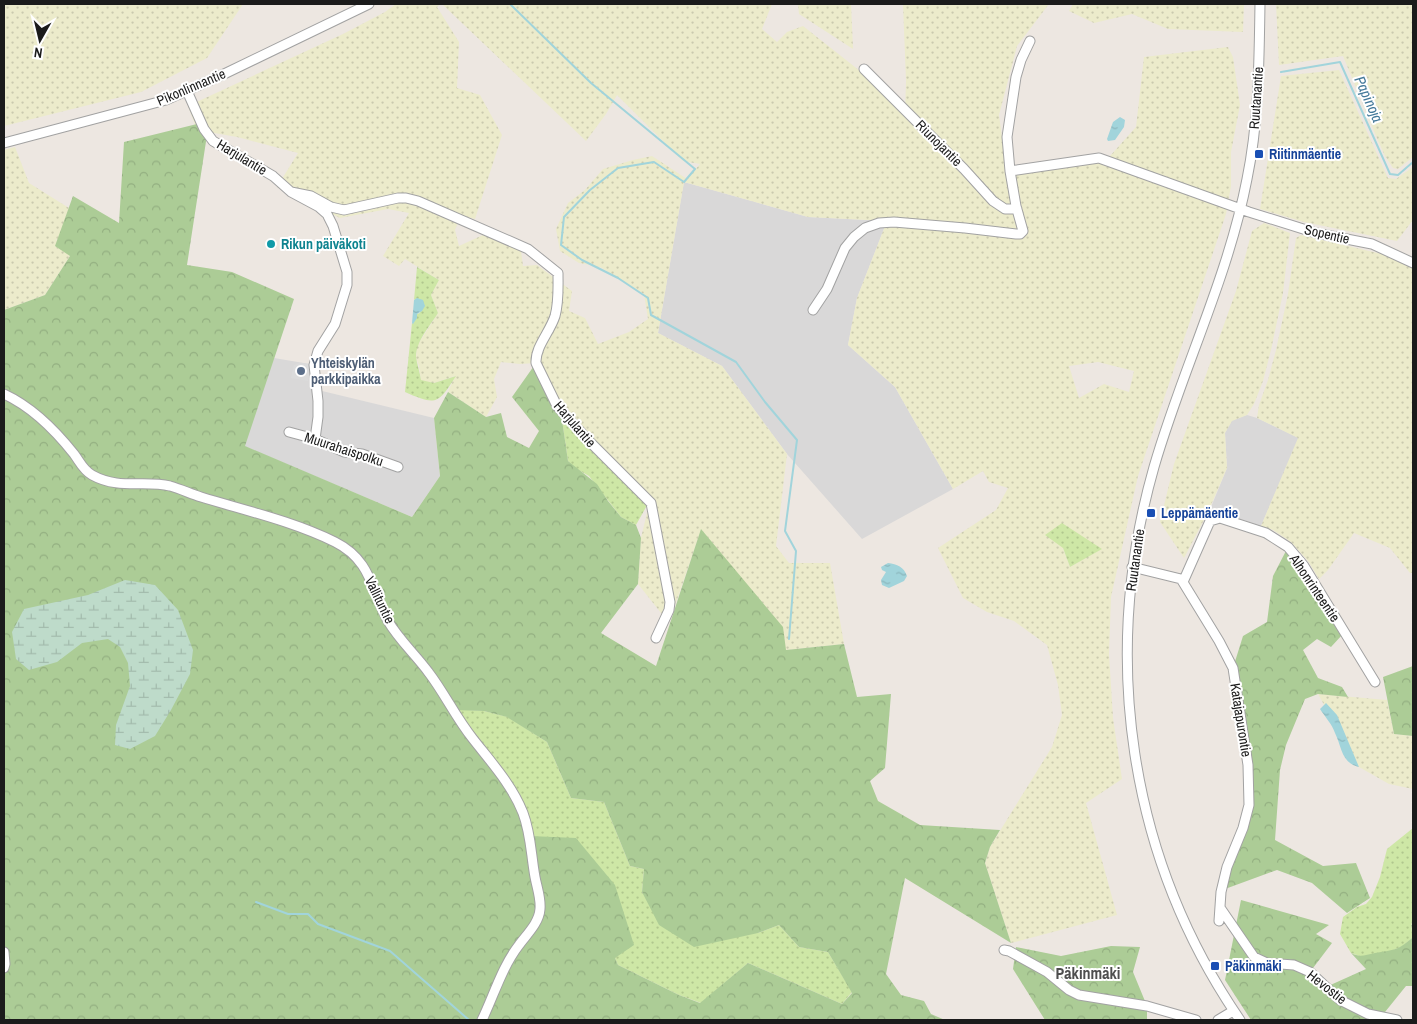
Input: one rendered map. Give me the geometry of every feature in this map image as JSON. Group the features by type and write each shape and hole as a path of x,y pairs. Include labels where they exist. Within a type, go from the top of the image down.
{"street":[{"name":"Pikonlinnantie","path":"4,143 166,100 369,4"},
{"name":"Ruutanantie","path":"1240,1020 1208,969 1174,899 1162,868 1140,787 1130,724 1128,616 1132,567 1142,511 1155,465 1219,282 1231,244 1247,180 1257,107 1260,4"},
{"path":"813,310 827,289 845,248 854,236 865,228 879,223 894,222 1020,234 1023,231 1010,171 1008,124 1016,76 1030,41"},
{"name":"Riunojantie","path":"864,68 993,201 1005,208 1017,209"},
{"name":"Harjulantie","path":"187,91 204,129 213,141 274,176 291,192 319,207 327,214 343,253 348,272 340,310 335,324 318,351 314,365 318,400 315,439"},
{"path":"1010,171 1099,158 1240,208"},
{"name":"Harjulantie","path":"291,192 311,196 330,207 344,210 398,198 418,201 528,249 558,273 558,295 555,315 535,357 536,363 557,406 590,442 651,502 670,602 669,610 656,638"},
{"name":"Sopentie","path":"1240,208 1316,233 1372,244 1413,263"},
{"name":"Vallituntie","path":"4,394 40,416 75,455 85,470 92,475 114,483 172,486 200,497 254,511 312,532 336,542 356,555 373,584 388,621 428,672 451,710 511,790 522,812 530,836 534,875 540,900 540,912 535,925 509,959 482,1020"},
{"name":"Muurahaispolku","path":"289,432 315,439 344,452 362,454 398,468"},
{"name":"Alhonrinteentie","path":"1182,582 1210,521 1220,518 1266,534 1288,547 1304,566 1375,682"},
{"path":"1132,567 1181,579 1182,582"},
{"name":"Katajapurontie","path":"1182,582 1219,641 1233,668 1248,765 1249,806 1243,828 1227,868 1219,921"},
{"name":"Hevostie","path":"1221,909 1254,957 1268,963 1294,965 1302,968 1310,972 1340,1000 1368,1014 1398,1020"},
{"path":"1004,950 1047,972 1068,990 1079,995 1147,1006 1196,1020"},
{"path":"4,952 4,968"},
{"path":"1218,1020 1233,1011"}],"shaded area":[{"path":"684,182 808,217 887,221 857,298 848,345 895,387 953,489 862,539 787,454 722,366 658,333"},
{"path":"274,358 310,364 318,390 434,418 440,476 412,517 244,446"},
{"name":"Yhteiskylän parkkipaikka","path":"299,363 310,364 308,381 291,378 294,365"},
{"path":"1247,415 1299,438 1261,526 1223,513 1209,512 1227,468 1225,433 1232,420"}],"green space":[{"path":"4,4 243,4 207,58 141,92 4,126"},
{"path":"396,4 440,4 437,7 459,42 457,88 480,95 502,135 475,219 461,215 455,230 459,246 483,235 521,251 523,266 537,265 572,291 569,311 585,318 598,344 629,332 648,319 644,294 600,267 579,263 560,251 556,229 568,203 585,190 603,169 633,160 652,156 687,179 700,164 683,161 617,95 586,141 442,4 772,4 762,29 777,42 787,32 803,26 860,71 905,113 906,81 903,4 1049,4 1017,46 999,115 1006,167 1082,155 1110,156 1136,127 1144,57 1228,47 1233,57 1240,105 1231,152 1231,186 1226,214 1138,476 1111,597 1109,654 1113,718 1122,779 1086,803 1117,915 1011,943 985,863 990,847 1052,747 1062,715 1058,685 1047,645 1014,621 987,612 963,598 938,548 996,510 1008,488 989,482 983,471 953,489 895,387 848,345 857,298 887,221 808,217 684,182 658,333 722,366 787,454 776,546 789,563 830,563 844,644 786,650 701,530 669,623 638,584 641,538 650,500 569,420 536,363 501,362 494,379 497,397 486,417 448,392 455,376 434,383 421,381 416,358 417,346 438,313 431,295 439,280 405,259 399,266 383,256 409,213 388,209 340,218 277,187 298,153 237,137 197,130 188,106 343,34 385,12","holes":["1098,362 1134,371 1129,392 1104,384 1079,398 1069,366","1063,548 1101,549 1070,567"]},
{"path":"798,4 851,4 853,49 799,14"},
{"path":"1073,4 1244,4 1243,32 1168,29 1132,14 1094,23 1069,11"},
{"path":"1276,4 1413,4 1413,157 1398,169 1393,168 1376,136 1343,56 1279,65"},
{"path":"1339,70 1388,178 1396,179 1413,167 1413,220 1397,241 1304,222 1260,209 1281,76"},
{"path":"201,123 207,135 187,265 232,272 294,299 245,446 412,517 440,476 434,418 448,392 486,417 501,413 507,437 529,448 539,431 512,397 536,363 561,413 568,461 597,484 621,517 636,525 641,538 638,584 601,633 656,666 701,529 783,627 786,650 844,644 857,697 891,694 885,768 870,781 878,801 920,825 1000,830 990,847 985,863 1011,943 905,878 886,974 901,995 924,1001 931,1014 945,1020 4,1020 4,310 45,295 70,256 55,246 73,196 119,223 124,142","holes":["452,710 484,711 507,717 547,742 571,798 604,802 630,866 644,869 642,892 659,925 694,947 758,933 779,925 799,947 828,952 852,993 842,1004 748,963 700,1003 679,995 618,965 615,958 634,945 615,885 576,838 530,836 511,790"]},
{"path":"15,147 29,183 69,208 58,240 55,239 60,242 70,256 45,295 4,310 4,150"},
{"path":"1264,223 1290,233 1283,293 1271,350 1263,381 1254,404 1247,415 1232,421 1225,433 1227,468 1208,512 1184,558 1160,522 1174,464 1236,291 1252,231"},
{"path":"1301,235 1386,255 1402,261 1413,268 1413,573 1410,573 1390,548 1354,533 1328,570 1319,579 1308,561 1291,542 1273,530 1261,526 1298,438 1257,418 1259,405 1276,350 1288,294 1296,238"},
{"path":"417,267 439,280 431,295 438,313 418,345 416,357 421,380 434,383 456,376 445,392 436,400 424,399 405,392 412,323 417,314 420,313 414,300"},
{"path":"561,413 650,500 636,525 621,517 589,476 575,468 568,461"},
{"path":"1062,523 1102,549 1070,567 1063,548 1045,535"},
{"path":"1288,547 1342,635 1331,647 1317,639 1303,650 1318,678 1342,687 1348,697 1318,694 1305,699 1286,745 1280,770 1275,840 1323,866 1356,863 1370,898 1347,913 1312,883 1277,870 1225,889 1249,805 1233,668 1243,636 1267,622 1273,576"},
{"path":"125,580 155,585 178,610 193,650 190,674 155,736 130,749 115,745 116,725 130,686 128,663 120,647 108,639 82,643 57,662 29,670 16,659 12,632 24,609 88,595"},
{"path":"1413,666 1413,736 1394,734 1383,677"},
{"path":"1318,694 1387,700 1394,734 1413,736 1413,789 1389,784 1359,767"},
{"path":"451,709 484,711 508,717 547,742 571,798 604,802 630,866 644,869 642,893 758,933 779,925 799,947 828,952 852,992 842,1004 748,963 701,1003 679,995 618,965 530,836"},
{"path":"1413,828 1412,938 1403,946 1391,951 1362,957 1351,953 1340,934 1343,917 1357,907 1366,904 1372,897 1380,877 1387,849"},
{"path":"1241,900 1329,925 1316,934 1332,943 1310,972 1326,987 1366,969 1351,953 1363,956 1395,949 1412,938 1413,932 1413,986 1406,986 1385,1012 1405,1020 1251,1020 1225,980"},
{"path":"1111,946 1140,947 1133,972 1147,1006 1147,1020 1045,1020 1013,969 1016,947 1061,956"}],"water":[{"path":"1120,117 1125,120 1124,127 1115,140 1108,141 1113,122"},
{"path":"417,298 423,300 425,306 417,314 413,324 414,300"},
{"path":"888,563 900,566 907,576 904,581 889,588 882,585 881,580 886,572 881,567"},
{"path":"1326,703 1337,715 1359,767 1353,765 1345,758 1334,730 1320,709"}],"waterway":[{"path":"510,4 591,83 695,169 684,182 654,162 618,168 590,190 564,217 561,245 582,260 618,278 648,298 651,315 736,362 765,402 797,440 785,531 796,551 789,639"},
{"name":"Papinoja","path":"1281,72 1340,62 1390,174 1398,175 1413,162"},
{"path":"256,902 288,914 308,914 318,924 390,951 469,1020"}],"place":[{"name":"Riitinmäentie","path":"1259,154"},
{"name":"Rikun päiväkoti","path":"271,244"},
{"name":"Yhteiskylän parkkipaikka","path":"301,371"},
{"name":"Leppämäentie","path":"1151,513"},
{"name":"Päkinmäki","path":"1215,966"}],"district":[{"name":"Päkinmäki","path":"1088,973"}]}
